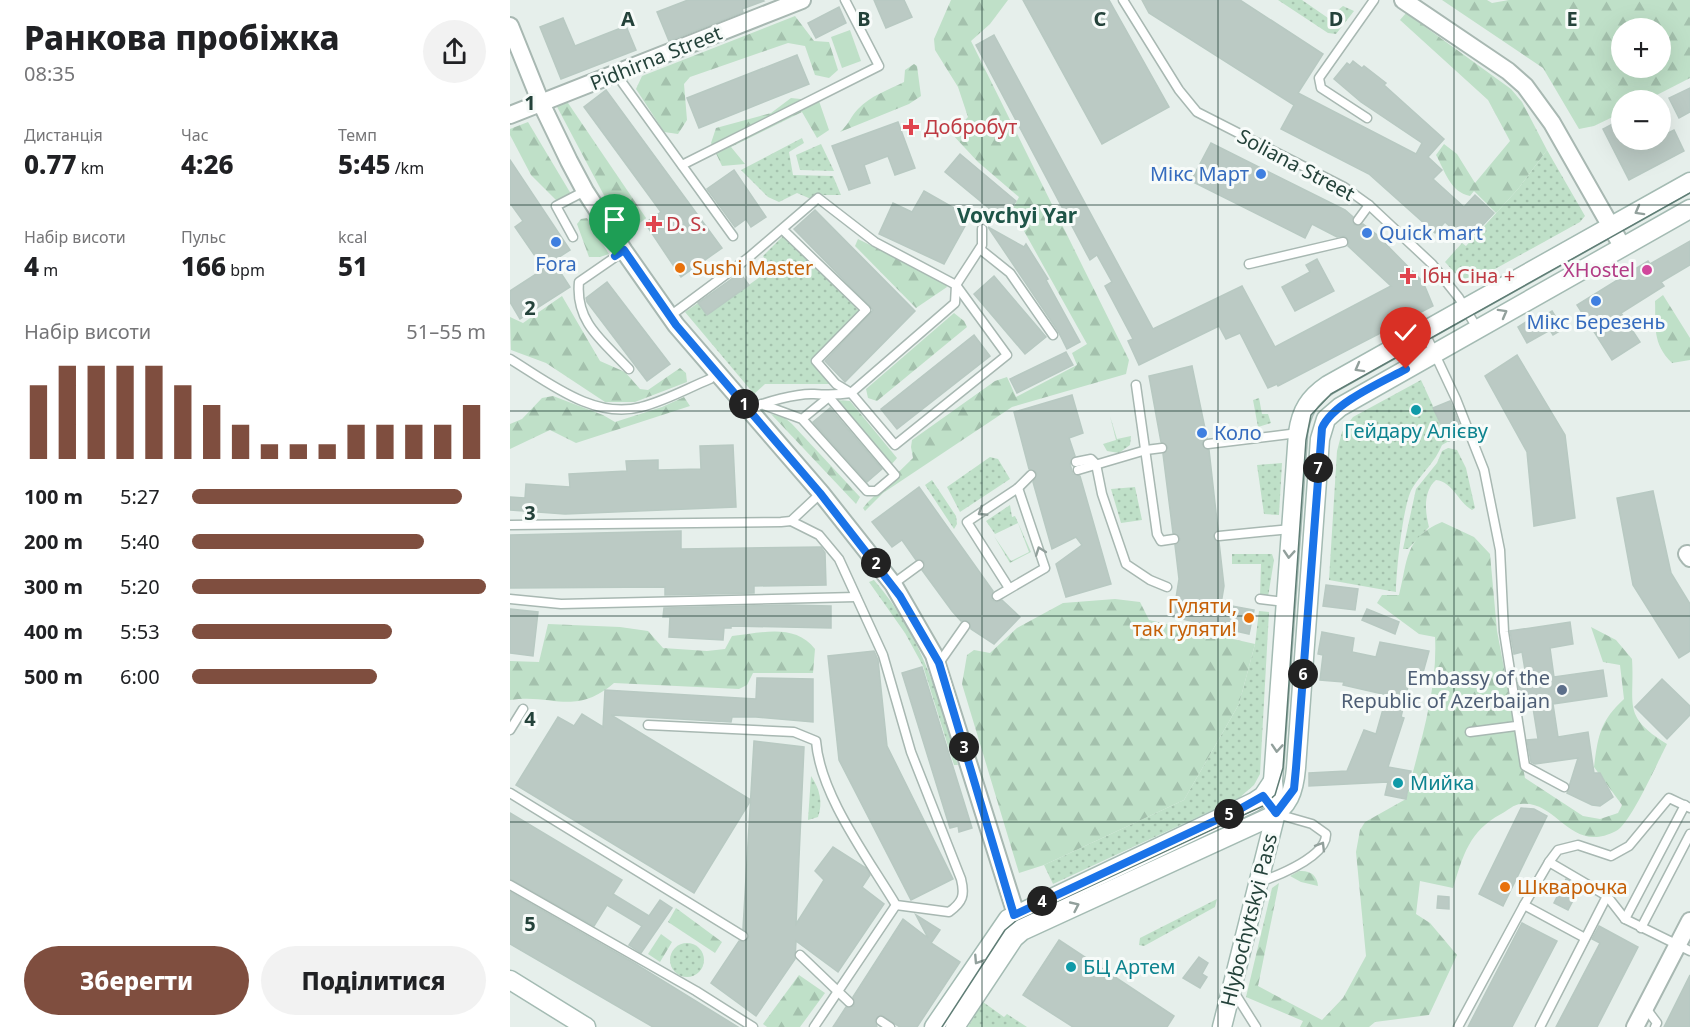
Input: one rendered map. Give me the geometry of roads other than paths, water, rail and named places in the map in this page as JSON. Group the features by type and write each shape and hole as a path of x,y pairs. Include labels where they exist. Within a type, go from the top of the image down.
{"main road":[{"path":"1276,813 1268,788 1286,602 1298,433 1304,408 1317,393 1690,182"},
{"path":"1018,923 1276,813 1290,799 1295,779 1322,428 1326,419 1340,407 1477,327 1690,209"},
{"path":"934,1027 995,934 1240,809 1268,788"},
{"name":"Hlybochytskyi Pass","path":"1222,1027 1276,813"},
{"path":"956,1027 1014,938 1018,923"},
{"path":"510,980 586,1027"}],"street":[{"name":"Pidhirna Street","path":"510,115 802,0"},
{"path":"1403,0 1508,71 1525,86 1547,116 1622,246"},
{"path":"510,26 541,103 585,191 624,250 670,316 717,373 755,407 893,584 939,663 1018,923"},
{"path":"1635,1027 1645,1007 1684,948 1690,921"}],"lane":[{"path":"682,165 879,66 845,0"},
{"name":"Soliana Street","path":"1123,0 1179,90 1197,112 1344,187 1369,204 1415,246 1466,308 1477,327"},
{"path":"1367,118 1321,88 1319,78 1374,0"},
{"path":"616,74 734,236"},
{"path":"573,237 556,206 585,191"},
{"path":"670,316 818,198 875,242 956,285 1007,355 895,444 851,393 836,384 816,361 866,310 782,229"},
{"path":"1358,220 1369,204"},
{"path":"755,407 812,393 829,397 851,393 955,303 956,285 980,249 982,229"},
{"path":"1249,264 1343,242"},
{"path":"980,249 1010,273 1053,335"},
{"path":"624,250 579,282 578,299 586,324 629,369"},
{"path":"1424,331 1484,470 1500,550 1504,632 1516,726 1525,766 1564,787"},
{"path":"510,359 575,397 606,410 640,408 710,379 717,373"},
{"path":"1136,385 1159,540 1174,539"},
{"path":"755,407 802,419 867,491 876,491 895,475 829,397"},
{"path":"802,419 829,397"},
{"path":"1208,444 1298,433"},
{"path":"1077,466 1096,464 1146,450 1162,448"},
{"path":"1096,464 1102,494 1126,564 1150,580 1167,587"},
{"path":"1009,588 967,522 1018,488 1030,475"},
{"path":"997,596 1045,568 1018,488"},
{"path":"791,521 820,493"},
{"path":"510,525 791,521 819,535 839,559 883,655 911,752 961,879 964,893 960,904 949,912 896,905"},
{"path":"1219,536 1291,529"},
{"path":"893,584 920,565"},
{"path":"510,599 561,604 856,597"},
{"path":"1260,599 1286,602"},
{"path":"939,663 966,626"},
{"path":"510,730 523,709"},
{"path":"648,725 794,732 816,741 817,762 836,803 896,905"},
{"path":"1470,732 1516,726"},
{"path":"510,794 743,936"},
{"path":"1458,1027 1524,905 1558,850 1578,845 1611,856 1629,846 1669,798 1687,807 1625,919"},
{"path":"1257,884 1316,854 1326,839 1326,834 1322,829 1276,813"},
{"path":"1641,928 1690,834"},
{"path":"1549,862 1607,896 1625,919 1684,948"},
{"path":"510,885 696,991 753,1027"},
{"path":"1540,1027 1607,896"},
{"path":"814,1027 896,905"},
{"path":"1524,905 1585,938"},
{"path":"800,955 849,1002"},
{"path":"1231,988 1256,1027"},
{"path":"1645,1007 1657,1023 1655,1027"},
{"path":"881,1021 890,1027"}],"tram line":[{"path":"942,1027 1005,930 1017,920 1263,806 1275,795 1283,768 1306,440 1311,415 1331,394 1690,193"}],"place":[{"name":"Добробут","path":"911,127"},
{"name":"Мікс Март","path":"1261,174"},
{"name":"D. S.","path":"654,224"},
{"name":"Quick mart","path":"1367,233"},
{"name":"Fora","path":"556,242"},
{"name":"Sushi Master","path":"680,268"},
{"name":"XHostel","path":"1647,270"},
{"name":"Ібн Сіна +","path":"1408,276"},
{"name":"Мікс Березень","path":"1596,301"},
{"name":"Гейдару Алієву","path":"1416,410"},
{"name":"Коло","path":"1202,433"},
{"name":"Гуляти, так гуляти!","path":"1249,618"},
{"name":"Embassy of the Republic of Azerbaijan","path":"1562,690"},
{"name":"Мийка","path":"1398,783"},
{"name":"Шкварочка","path":"1505,887"},
{"name":"БЦ Артем","path":"1071,967"}],"district":[{"name":"Vovchyi Yar","path":"1017,216"}]}
